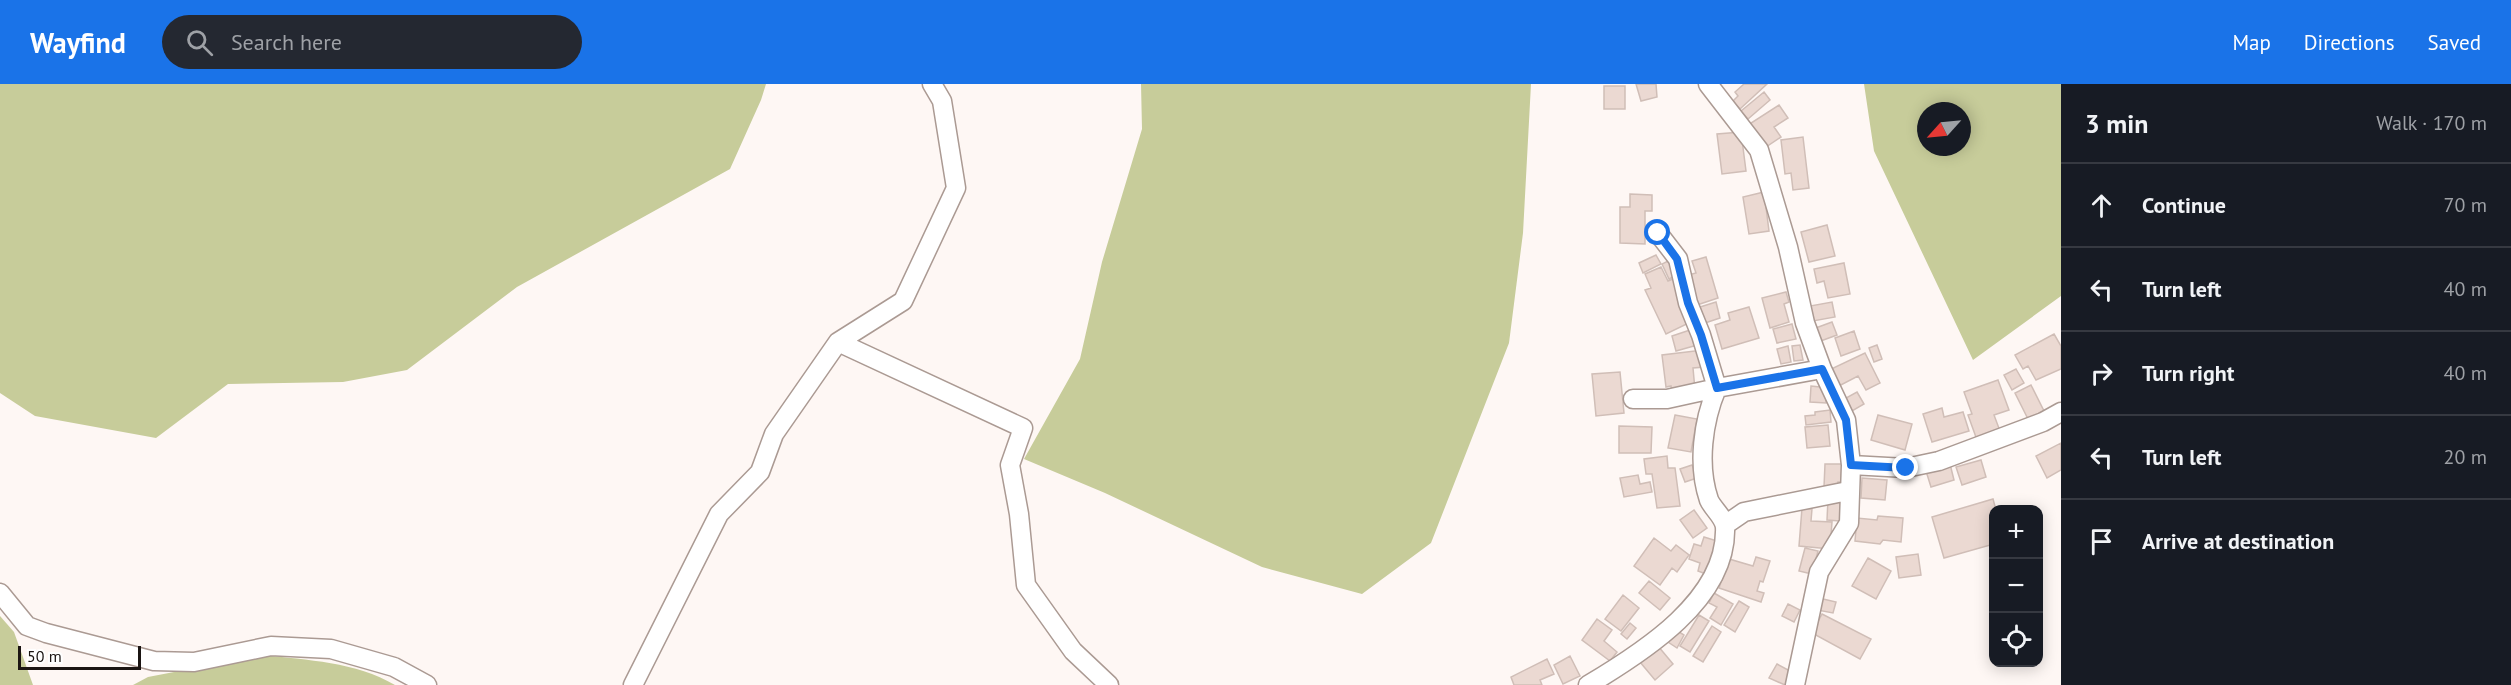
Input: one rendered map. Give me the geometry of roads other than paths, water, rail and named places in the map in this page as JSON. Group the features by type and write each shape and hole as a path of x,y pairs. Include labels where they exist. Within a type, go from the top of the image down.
{"street":[{"path":"633,685 719,514 760,472 774,434 838,342 903,301 957,188 942,101 932,84"},
{"path":"1708,84 1759,150 1788,247 1805,323 1822,369 1846,420 1851,465 1848,491 1849,523 1819,572 1795,685"},
{"path":"1588,685 1628,662 1689,611 1708,590 1722,558 1725,525 1710,500 1702,459 1708,407 1717,388 1701,335 1688,303 1677,259 1658,233"},
{"path":"838,342 1023,428 1010,465 1019,514 1026,585 1073,651 1109,685"},
{"path":"1633,399 1667,399 1822,369"},
{"path":"1851,465 1906,468 1939,461 2043,422 2061,412"},
{"path":"1725,525 1744,512 1848,491"},
{"path":"0,593 27,626 46,633 154,660 194,662 271,646 331,649 394,667 428,685"}]}
